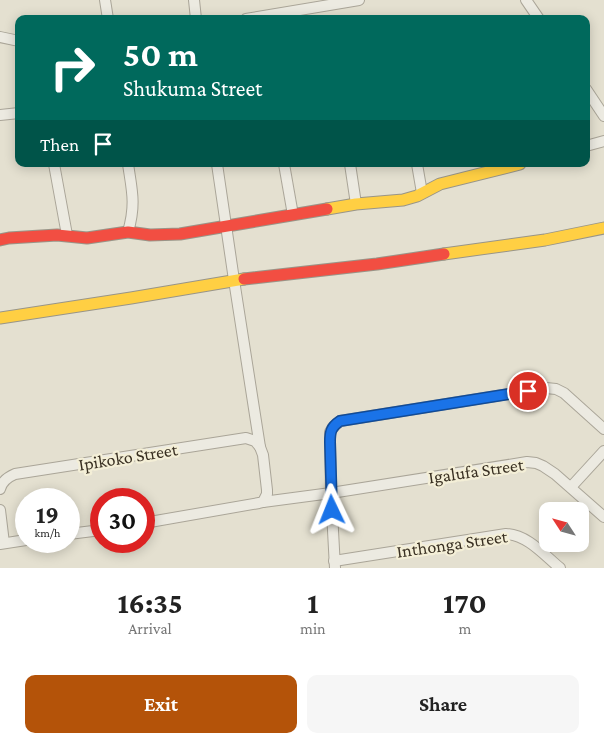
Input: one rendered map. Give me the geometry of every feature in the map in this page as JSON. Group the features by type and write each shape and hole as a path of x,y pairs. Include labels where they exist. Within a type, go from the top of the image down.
{"street":[{"path":"105,0 107,15"},
{"path":"194,0 196,15"},
{"path":"270,15 359,0"},
{"path":"526,0 536,15"},
{"path":"0,37 15,40"},
{"path":"590,95 604,116"},
{"path":"0,115 15,113"},
{"path":"590,145 604,142"},
{"path":"55,167 67,235"},
{"path":"128,167 133,203 132,218 128,232"},
{"path":"217,167 260,447 263,455 267,490 263,502"},
{"path":"285,167 293,215"},
{"path":"350,167 356,204"},
{"path":"418,167 422,193"},
{"path":"0,240 42,235 67,235 87,238 128,232 150,235 180,234 356,204 403,200 484,168"},
{"path":"0,318 234,280 387,263 545,240 604,228"},
{"path":"334,564 330,432 340,421 546,388 564,392 604,429"},
{"name":"Ipikoko Street","path":"0,489 3,481 15,474 246,438 255,441 260,447"},
{"path":"571,487 604,451"},
{"name":"Igalufa Street","path":"155,521 263,502 527,462 544,466 604,517"},
{"path":"0,510 2,544 15,542"},
{"name":"Inthonga Street","path":"334,564 506,534 519,536 528,541 560,568"}],"traffic: slow":[{"path":"327,209 356,204 403,200 417,196 440,184 508,167"},
{"path":"444,254 545,240 604,228"},
{"path":"0,318 244,279"}],"traffic: jam":[{"path":"0,240 57,235 87,238 128,232 150,235 180,234 327,209"},
{"path":"244,279 377,264 444,254"}],"route":[{"path":"332,510 330,432 340,421 528,391"}]}
